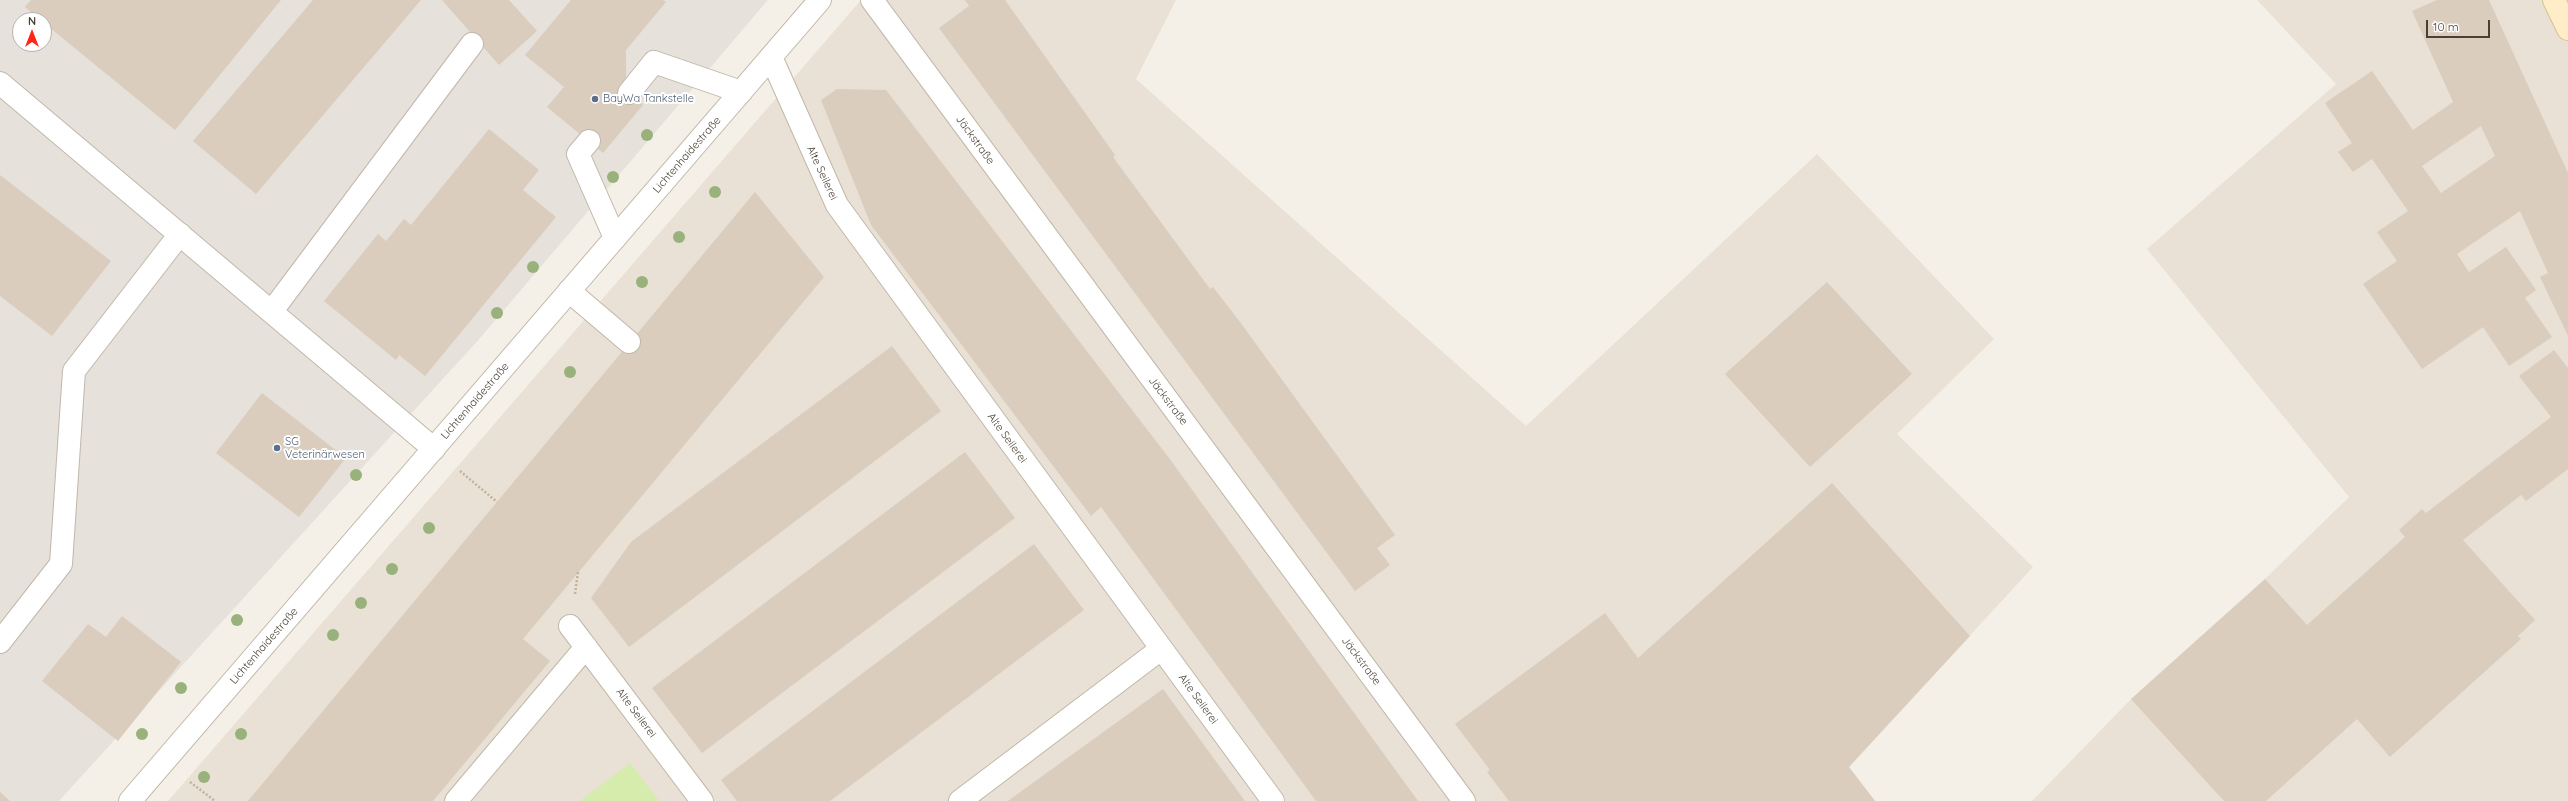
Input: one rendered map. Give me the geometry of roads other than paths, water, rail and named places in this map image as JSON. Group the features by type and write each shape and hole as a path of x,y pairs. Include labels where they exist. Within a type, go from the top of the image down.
{"main road":[{"path":"2554,0 2568,29"}],"street":[{"name":"Lichtenhaidestraße","path":"130,801 820,0"},
{"name":"Jäckstraße","path":"872,0 1464,801"},
{"path":"272,311 472,44"},
{"name":"Alte Seilerei","path":"771,57 836,205 1272,801"},
{"path":"629,93 654,62 741,92"},
{"path":"0,83 434,448"},
{"path":"589,141 578,154 616,238"},
{"path":"0,642 60,564 74,371 180,234"},
{"path":"569,291 629,342"},
{"name":"Alte Seilerei","path":"570,626 702,801"},
{"path":"456,801 586,647"},
{"path":"960,801 1161,649"}],"place":[{"name":"BayWa Tankstelle","path":"595,99"},
{"name":"SG Veterinärwesen","path":"277,448"}]}
